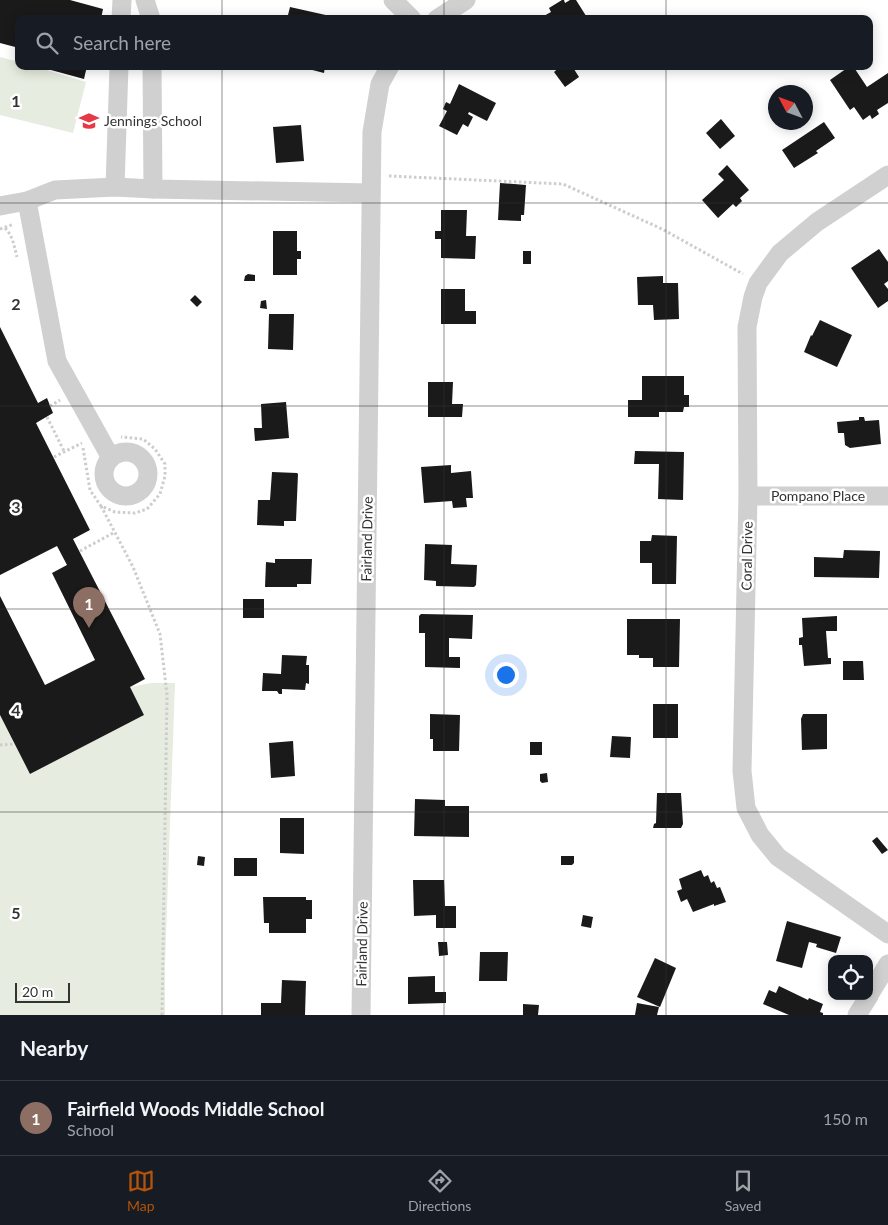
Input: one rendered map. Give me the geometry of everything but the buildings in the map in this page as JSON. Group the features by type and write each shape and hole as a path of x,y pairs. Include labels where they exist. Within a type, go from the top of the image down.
{"street":[{"path":"121,15 122,0"},
{"path":"146,0 150,15"},
{"path":"392,0 408,15"},
{"path":"442,15 466,0"},
{"path":"115,187 119,70"},
{"path":"152,70 153,189"},
{"name":"Fairland Drive","path":"361,1015 372,132 380,84 388,70"},
{"name":"Coral Drive","path":"888,175 810,228 780,253 758,283 753,297 747,327 748,496 742,770 746,808 760,835 778,857 888,934"},
{"path":"0,206 27,201 55,190 115,187 371,193"},
{"path":"27,201 57,361 111,458"},
{"name":"Pompano Place","path":"748,496 888,496"},
{"path":"873,989 888,964"},
{"path":"857,1015 866,1000"}],"path":[{"path":"50,406 61,400"},
{"path":"47,417 64,452"},
{"path":"54,457 82,443"},
{"path":"101,506 133,567 160,634 167,695 162,1015"},
{"path":"80,551 115,532"},
{"path":"0,745 15,744"}],"shaded area":[{"path":"0,57 15,61 15,70 46,70 86,82 73,133 0,115"},
{"path":"151,683 175,683 165,965 165,1015 0,1015 0,715 30,774 144,715 130,687"}],"place":[{"name":"Jennings School","path":"89,121"},
{"name":"Fairfield Woods Middle School","path":"89,628"}]}
